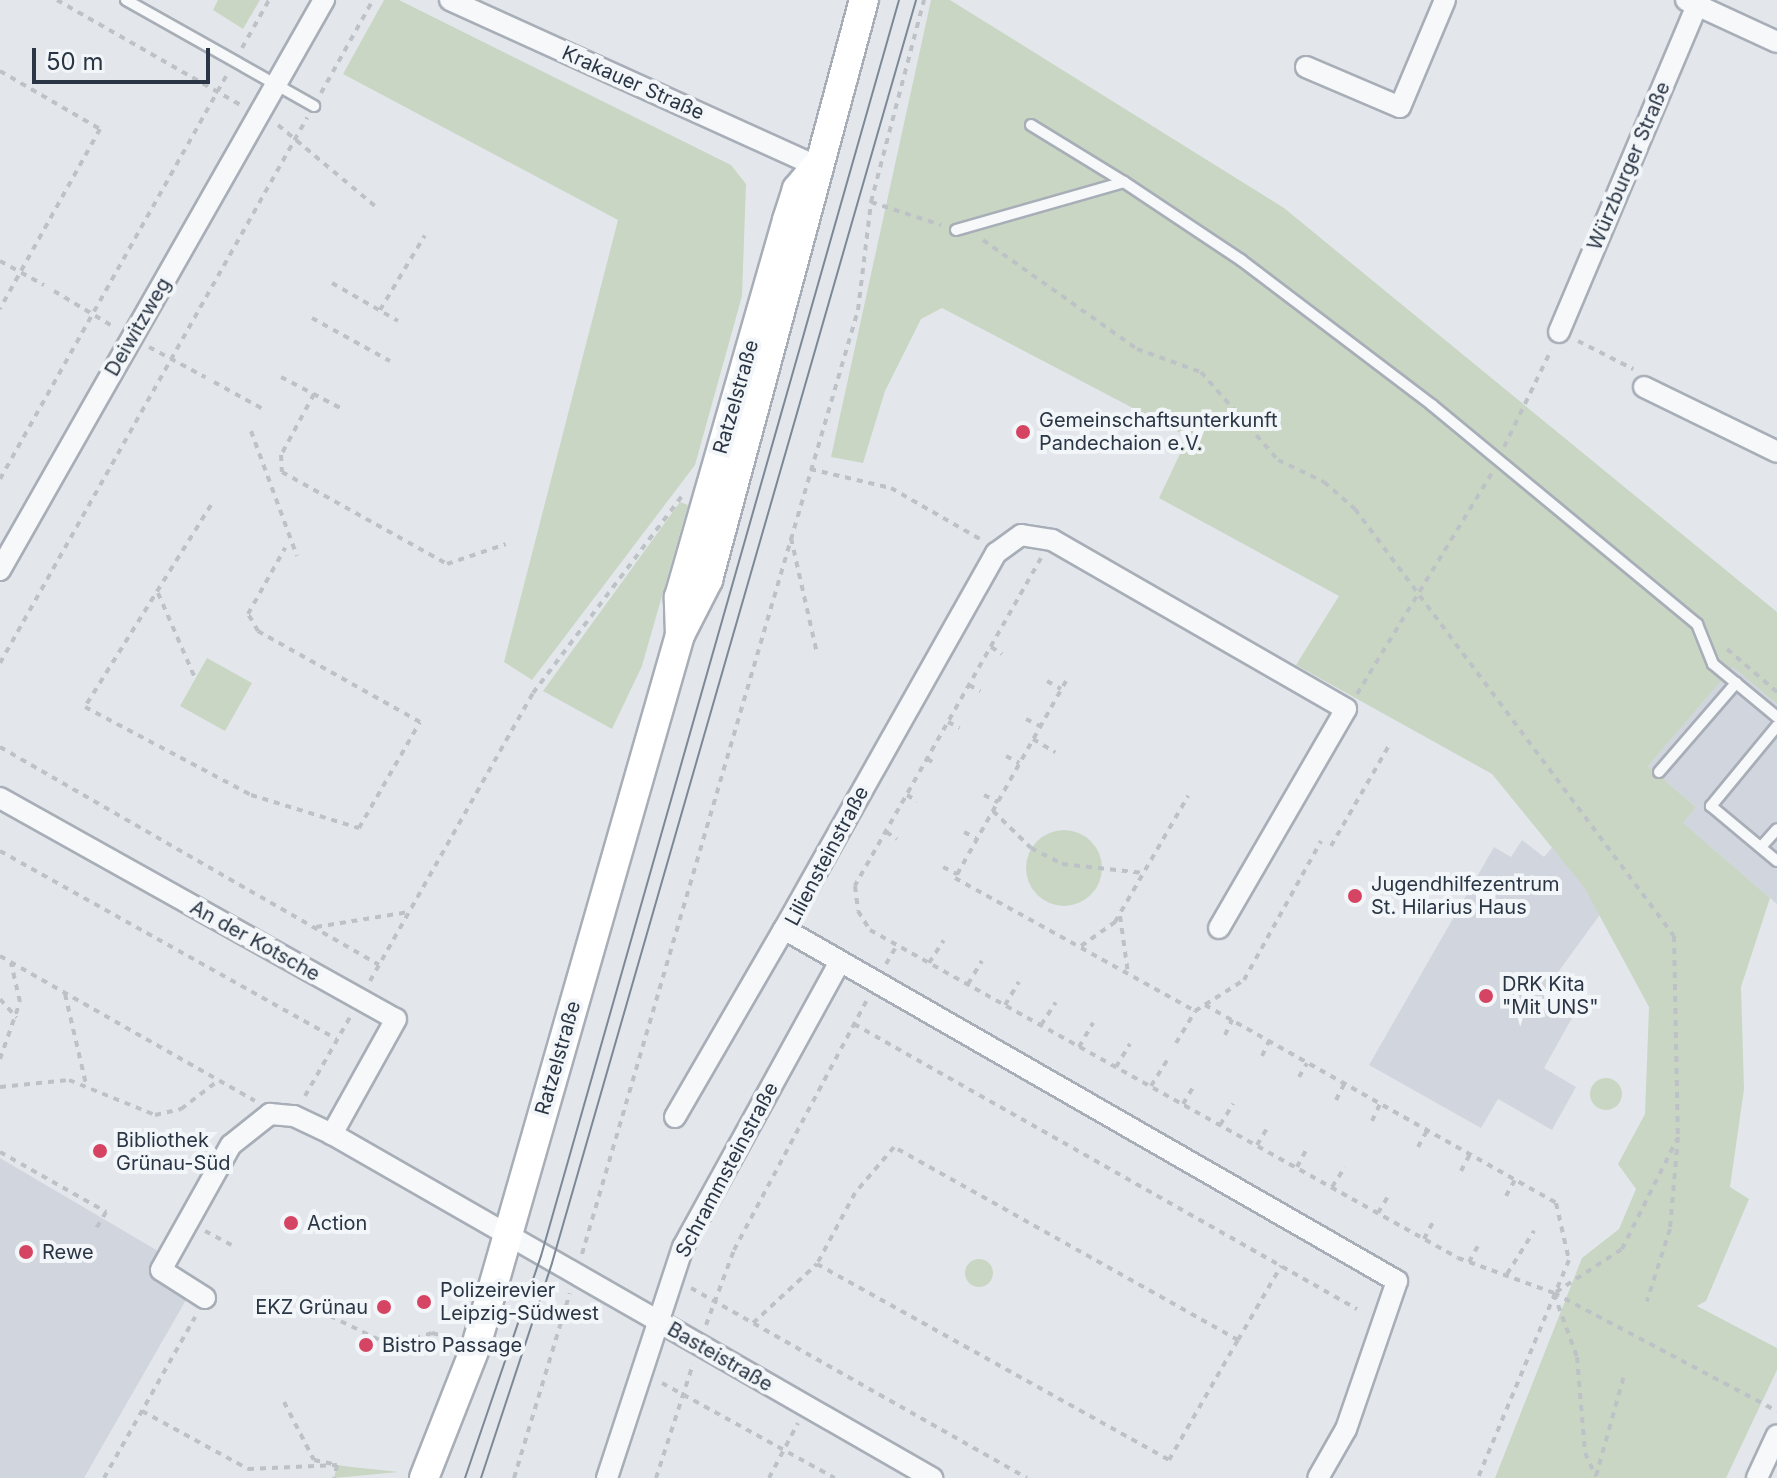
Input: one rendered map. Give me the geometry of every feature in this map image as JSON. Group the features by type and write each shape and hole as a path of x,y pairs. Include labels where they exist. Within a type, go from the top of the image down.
{"main road":[{"name":"Ratzelstraße","path":"424,1478 476,1346 680,635 708,580 791,290 816,166 864,0"},
{"name":"Ratzelstraße","path":"680,635 679,597 707,496 797,189 816,166"}],"street":[{"name":"Deiwitzweg","path":"0,570 324,0"},
{"name":"Krakauer Straße","path":"450,0 816,166"},
{"path":"1306,67 1400,107 1445,0"},
{"path":"1694,2 1777,42"},
{"name":"Würzburger Straße","path":"1559,332 1694,2"},
{"path":"1644,387 1777,452"},
{"name":"Liliensteinstraße","path":"1318,1478 1346,1429 1397,1281 784,929 996,553 1021,535 1052,540 1346,709"},
{"path":"1219,928 1346,709"},
{"name":"An der Kotsche","path":"0,798 396,1019 332,1134"},
{"path":"675,1117 784,929"},
{"name":"Schrammsteinstraße","path":"607,1478 672,1276 840,962"},
{"path":"205,1298 161,1270 231,1145 270,1114 294,1116 332,1134 506,1237"},
{"name":"Basteistraße","path":"506,1237 932,1478"},
{"path":"1757,1478 1777,1435"}],"lane":[{"path":"126,0 314,106"},
{"path":"1031,125 1241,260 1497,460 1697,624 1713,664 1777,717"},
{"path":"956,230 1124,182"},
{"path":"1659,772 1736,683"},
{"path":"1777,726 1711,806 1777,861"},
{"path":"1761,847 1777,829"}],"path":[{"path":"57,0 298,135 375,206"},
{"path":"0,479 269,0"},
{"path":"0,663 373,0"},
{"path":"514,1478 576,1276 858,310 871,202 924,0"},
{"path":"0,71 100,129 0,309"},
{"path":"871,202 993,243 1137,349 1201,372 1278,460 1324,482 1355,509 1674,936 1678,1137 1670,1229 1647,1301"},
{"path":"380,310 425,235"},
{"path":"0,261 44,285"},
{"path":"332,283 398,321"},
{"path":"312,318 390,361"},
{"path":"1346,709 1421,599 1497,460 1559,332 1631,365 1644,387"},
{"path":"281,377 344,410"},
{"path":"214,382 263,409"},
{"path":"314,394 281,455 282,472 447,564 506,544"},
{"path":"251,431 297,556"},
{"path":"810,469 891,488 985,542"},
{"path":"303,1101 533,693 678,497 707,496"},
{"path":"211,505 85,707 251,795 359,828 420,722 258,631 248,614 285,548"},
{"path":"791,536 817,653"},
{"path":"1052,540 855,886 858,911 870,930 1424,1239 1469,1262 1554,1293 1777,1411"},
{"path":"158,593 195,678"},
{"path":"1697,624 1777,692"},
{"path":"991,647 1002,654"},
{"path":"1047,681 1061,689"},
{"path":"957,874 1066,681"},
{"path":"969,685 980,691"},
{"path":"1026,719 1040,726"},
{"path":"948,722 960,728"},
{"path":"1033,739 1055,752"},
{"path":"1331,846 1390,744"},
{"path":"0,747 379,965"},
{"path":"1006,756 1019,763"},
{"path":"927,759 937,764"},
{"path":"907,795 917,801"},
{"path":"984,795 998,802"},
{"path":"1081,946 1120,915 1188,796"},
{"path":"993,811 1031,848 1062,864 1144,873"},
{"path":"886,832 897,839"},
{"path":"964,832 977,838"},
{"path":"1176,1043 1195,1011 1244,980 1321,841"},
{"path":"0,851 337,1040"},
{"path":"943,867 1195,1011"},
{"path":"314,928 409,912"},
{"path":"1120,915 1128,973"},
{"path":"929,963 944,940"},
{"path":"656,1478 713,1301 897,945"},
{"path":"0,956 219,1080 270,1114"},
{"path":"968,984 982,961"},
{"path":"0,1059 17,1018 20,985 11,962"},
{"path":"1005,1005 1019,982"},
{"path":"64,992 86,1084"},
{"path":"0,999 17,1018"},
{"path":"1041,1025 1056,1002"},
{"path":"1205,1005 1556,1203 1571,1250 1478,1478"},
{"path":"1225,1035 1232,1020"},
{"path":"1079,1047 1093,1023"},
{"path":"854,1024 1357,1309"},
{"path":"1262,1056 1269,1041"},
{"path":"1116,1067 1130,1044"},
{"path":"1151,1086 1170,1055"},
{"path":"1299,1077 1307,1063"},
{"path":"0,1087 46,1078 86,1084 155,1115 181,1109 219,1080"},
{"path":"1183,1104 1195,1084"},
{"path":"1336,1100 1344,1084"},
{"path":"1220,1125 1233,1104"},
{"path":"1372,1121 1380,1104"},
{"path":"1257,1145 1269,1125"},
{"path":"1418,1147 1427,1131"},
{"path":"1554,1293 1622,1249 1678,1137"},
{"path":"753,1323 817,1264 855,1193 894,1147 1238,1340"},
{"path":"1297,1167 1307,1148"},
{"path":"0,1152 106,1212 94,1232"},
{"path":"1461,1171 1470,1154"},
{"path":"1332,1187 1345,1167"},
{"path":"1506,1196 1515,1180"},
{"path":"1378,1213 1390,1193"},
{"path":"1424,1239 1435,1218"},
{"path":"1507,1274 1534,1231"},
{"path":"1469,1262 1479,1244"},
{"path":"817,1264 1169,1460 1281,1266"},
{"path":"672,1276 1027,1478"},
{"path":"1554,1293 1577,1357 1585,1453 1596,1477"},
{"path":"330,1316 392,1346 432,1333 453,1339"},
{"path":"104,1478 195,1317"},
{"path":"642,1372 835,1478"},
{"path":"1596,1477 1625,1372"},
{"path":"284,1402 314,1460 337,1465"},
{"path":"769,1478 781,1448 809,1408"},
{"path":"142,1411 248,1469 337,1465"},
{"path":"334,1478 337,1465"}],"shaded area":[{"path":"1733,666 1777,704 1777,904 1682,823 1696,807 1648,766"},
{"name":"DRK Kita \"Mit UNS\"","path":"1562,836 1607,905 1556,975 1572,1018 1544,1068 1576,1087 1552,1130 1498,1099 1481,1128 1369,1065 1494,847 1511,857 1522,840 1544,857"},
{"path":"0,1158 158,1251 152,1279 186,1300 84,1478 0,1478"}],"green space":[{"path":"218,0 260,0 243,29 213,10"},
{"path":"384,0 399,0 731,165 746,184 742,296 695,465 532,680 504,662 618,220 343,74"},
{"path":"931,0 950,0 1284,208 1777,612 1777,704 1733,667 1648,766 1696,807 1683,823 1770,898 1741,987 1744,1089 1730,1187 1749,1199 1706,1301 1697,1306 1777,1348 1777,1370 1726,1478 1495,1478 1582,1258 1619,1229 1636,1189 1618,1164 1645,1114 1649,1007 1584,887 1492,774 1296,665 1339,596 1159,498 1188,437 942,308 921,319 885,391 863,463 831,457"},
{"path":"680,502 688,505 642,666 612,729 543,691"},
{"path":"207,658 252,683 225,731 180,706"},
{"path":"1064,830 1079,833 1091,841 1099,853 1102,868 1099,883 1091,895 1079,903 1064,906 1049,903 1037,895 1029,883 1026,868 1029,853 1037,841 1049,833"},
{"path":"1606,1078 1617,1083 1622,1094 1617,1105 1606,1110 1595,1105 1590,1094 1595,1083"},
{"path":"979,1259 989,1263 993,1273 989,1283 979,1287 969,1283 965,1273 969,1263"},
{"path":"337,1465 352,1467 399,1472 334,1478"}],"tram line":[{"path":"465,1478 541,1256 899,0"},
{"path":"481,1478 552,1263 916,0"}],"place":[{"name":"Gemeinschaftsunterkunft Pandechaion e.V.","path":"1023,432"},
{"name":"Jugendhilfezentrum St. Hilarius Haus","path":"1355,896"},
{"name":"DRK Kita \"Mit UNS\"","path":"1486,996"},
{"name":"Bibliothek Grünau-Süd","path":"100,1151"},
{"name":"Action","path":"291,1223"},
{"name":"Rewe","path":"26,1252"},
{"name":"Polizeirevier Leipzig-Südwest","path":"424,1302"},
{"name":"EKZ Grünau","path":"384,1307"},
{"name":"Bistro Passage","path":"366,1345"}]}
